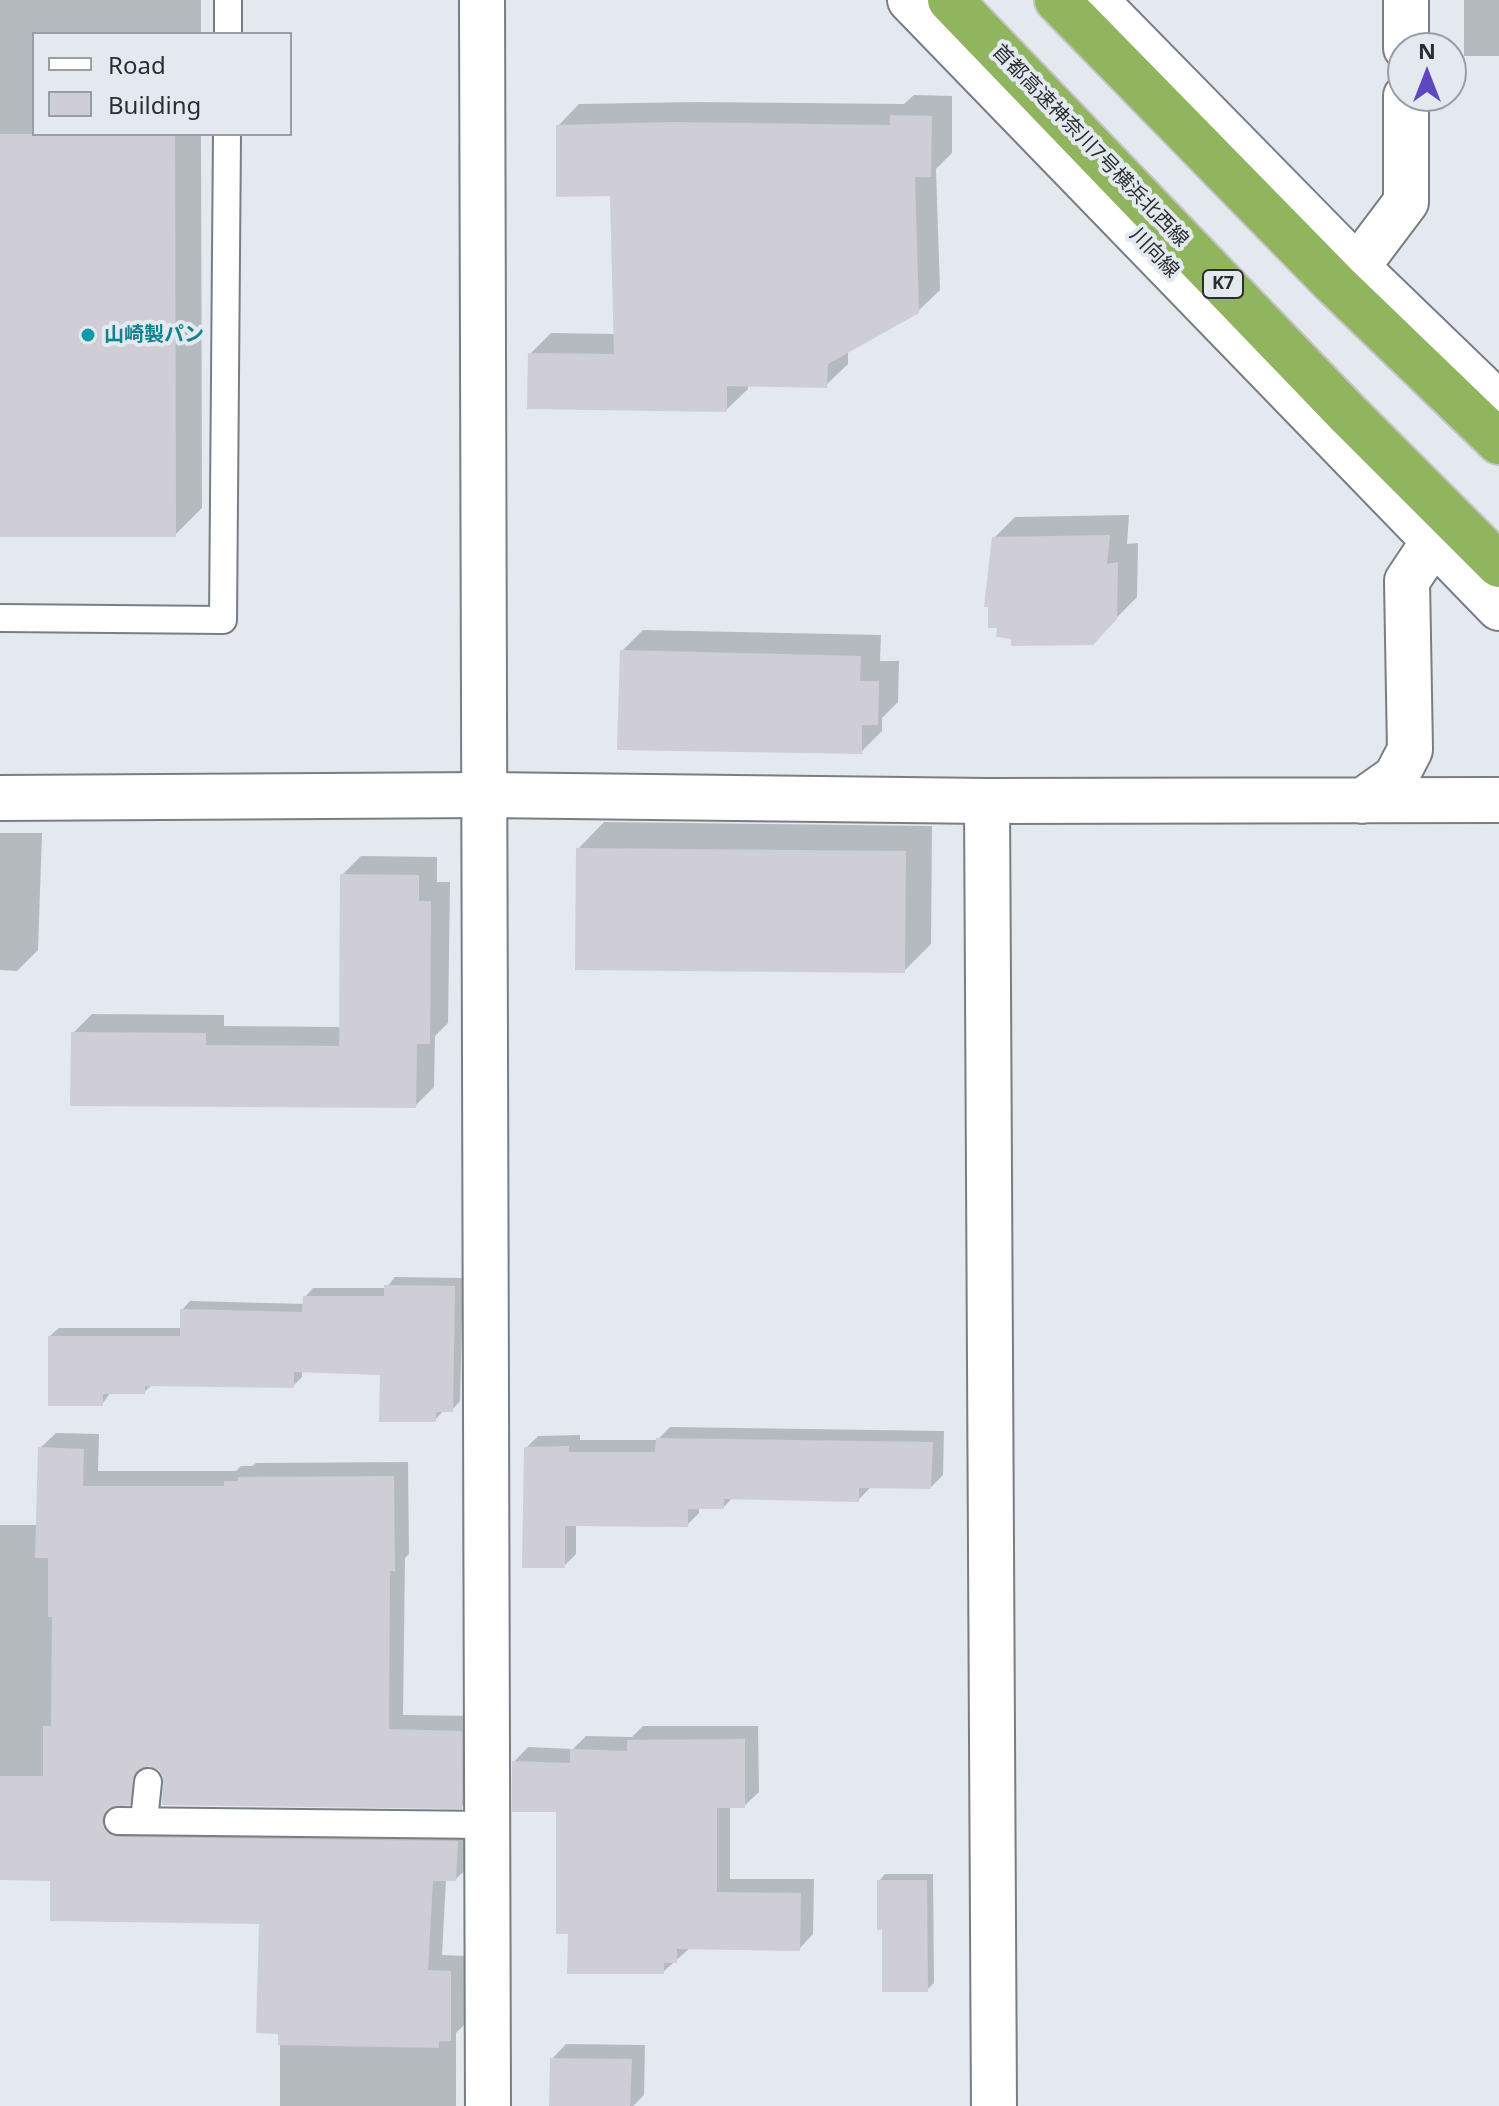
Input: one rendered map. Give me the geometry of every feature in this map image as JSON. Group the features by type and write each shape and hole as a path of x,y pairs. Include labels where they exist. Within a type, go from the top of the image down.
{"highway":[{"name":"首都高速神奈川7号横浜北西線","path":"950,0 1346,412 1499,565"},
{"path":"1057,0 1334,283 1499,442"},
{"path":"1346,412 1457,555 1499,598"}],"street":[{"path":"482,0 488,2106"},
{"name":"川向線","path":"910,0 1499,608"},
{"path":"1095,0 1357,267 1499,404"},
{"path":"1406,0 1406,32"},
{"path":"1357,267 1406,202 1406,112"},
{"path":"1362,801 1396,777 1410,750 1407,581 1433,542"},
{"path":"0,798 485,795 987,801 1499,800"},
{"path":"987,801 994,2106"}],"lane":[{"path":"228,0 228,32"},
{"path":"0,618 223,620 227,136"},
{"path":"148,1782 131,1821 487,1825"}],"building":[{"path":"890,115 932,116 931,177 915,177 919,313 828,364 827,388 727,386 727,412 527,409 528,353 614,354 610,196 556,197 556,125 673,122 890,125"},
{"name":"山崎製パン","path":"0,134 175,136 176,537 0,537"},
{"path":"1110,535 1107,564 1118,562 1117,619 1093,645 1011,646 1011,639 996,637 997,628 988,628 988,607 984,607 992,537"},
{"path":"620,650 861,656 860,681 879,681 878,725 862,725 862,754 617,750"},
{"path":"576,848 906,851 905,973 575,970"},
{"path":"340,874 419,875 419,901 431,901 430,1044 417,1044 416,1108 70,1106 71,1032 206,1033 206,1045 339,1046"},
{"path":"384,1285 455,1286 453,1412 436,1412 436,1422 379,1422 380,1375 294,1372 294,1388 145,1386 145,1394 103,1394 103,1406 48,1406 48,1336 180,1336 180,1309 302,1312 303,1296 384,1296"},
{"path":"656,1438 933,1442 931,1489 859,1488 859,1502 724,1499 724,1509 688,1509 688,1527 565,1526 565,1568 522,1568 524,1447 569,1446 569,1452 655,1452"},
{"path":"38,1447 84,1449 83,1486 224,1486 224,1481 238,1481 238,1477 394,1476 395,1571 390,1571 389,1729 462,1731 462,1809 162,1805 163,1776 149,1766 135,1773 130,1805 110,1808 102,1822 109,1834 118,1837 458,1841 456,1881 433,1881 428,1970 451,1971 451,2041 439,2041 439,2048 278,2045 278,2034 256,2033 259,1924 50,1921 50,1881 0,1880 0,1776 43,1776 43,1726 51,1726 52,1617 48,1617 48,1558 35,1558"},
{"path":"745,1739 745,1808 717,1808 717,1892 801,1893 800,1951 677,1949 677,1963 664,1963 664,1974 567,1974 568,1934 556,1934 556,1812 512,1812 512,1761 570,1763 570,1749 627,1751 627,1740"},
{"path":"877,1880 927,1880 928,1992 882,1992 882,1930 877,1930"},
{"path":"550,2058 632,2059 630,2106 549,2106"}],"place":[{"name":"山崎製パン","path":"88,335"}]}
